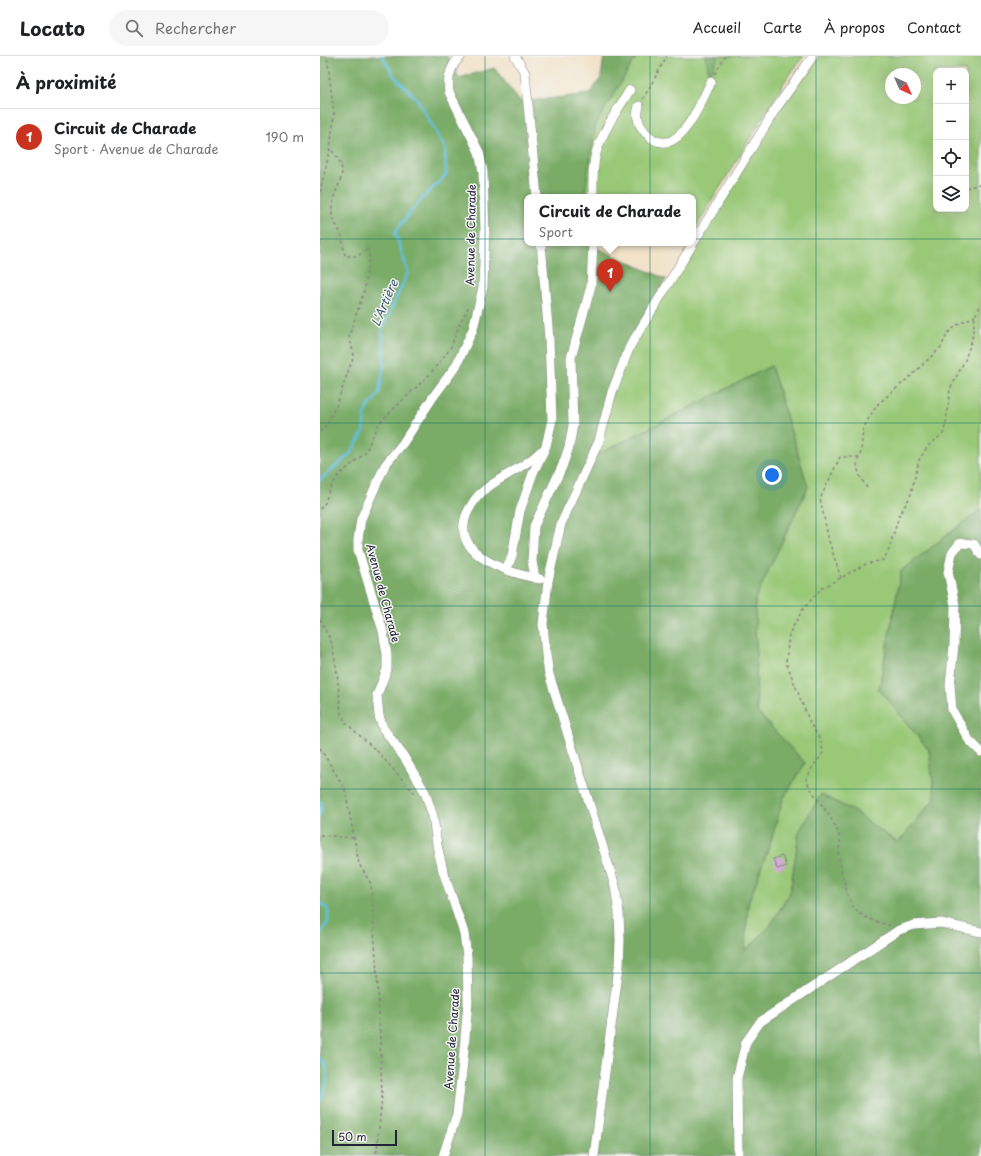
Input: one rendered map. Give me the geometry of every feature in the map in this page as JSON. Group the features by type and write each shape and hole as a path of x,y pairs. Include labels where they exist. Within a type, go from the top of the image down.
{"street":[{"name":"Avenue de Charade","path":"442,1156 451,1135 459,1096 468,1002 467,957 460,917 443,871 429,802 416,775 383,728 379,716 377,695 387,669 387,655 383,631 358,550 358,531 369,498 385,466 403,443 433,397 456,366 473,329 483,287 485,232 483,172 478,152 449,92 448,84 451,68 461,56"},
{"path":"515,56 525,73 537,194"},
{"path":"696,239 775,110 813,56"},
{"path":"639,106 637,113 638,118 649,136 661,142 675,140 686,127 711,82"},
{"path":"593,194 593,174 596,151 604,133 630,90"},
{"path":"507,568 512,556 520,511 533,473 546,446 552,420 549,339 541,246"},
{"path":"535,578 532,561 534,526 569,447 573,425 571,358 591,286 593,246"},
{"path":"594,1156 619,966 619,914 610,865 549,674 543,624 548,581 561,524 598,441 614,386 630,346 691,246"},
{"path":"546,446 530,461 491,484 479,494 472,503 465,518 465,534 469,547 483,558 535,578 548,581"},
{"path":"981,556 974,544 960,543 952,553 948,572 955,605 954,645 950,685 952,710 969,740 981,752"},
{"path":"738,1156 737,1078 746,1042 760,1022 899,930 914,925 941,922 981,932"}],"path":[{"path":"320,192 330,149 334,115 327,56"},
{"path":"639,106 667,56"},
{"path":"711,82 725,56"},
{"path":"320,432 325,427 336,406 354,355 350,336 365,288 369,258 368,248 358,256 345,256 342,237 332,215 335,192 343,173 339,159 330,149"},
{"path":"969,187 981,184"},
{"path":"320,509 325,503 328,490 338,476 365,453 379,424 429,375 450,349 461,321 472,300"},
{"path":"899,930 866,918 856,911 849,899 839,854 840,839 826,810 814,796 806,780 812,768 823,754 820,739 810,723 786,662 789,634 804,609 822,588 866,564 883,560 888,552 899,516 910,497 919,460 928,446 943,434 946,423 950,389 965,360 972,339 975,316 981,304"},
{"path":"867,488 859,475 857,463 863,429 878,404 907,380 941,347 948,334 957,325 975,316"},
{"path":"840,578 829,541 820,499 840,457 859,457"},
{"path":"320,619 332,644 337,672 341,714 351,728 378,752 419,799 429,802"},
{"path":"320,748 345,789 359,864 371,884 382,1095 377,1150 375,1156"},
{"path":"320,835 353,838"}],"green space":[{"path":"320,56 447,56 459,78 494,68 521,102 589,94 601,78 604,56 637,56 596,124 584,194 524,194 524,246 593,246 666,279 618,362 589,459 771,366 808,487 755,599 757,712 805,763 783,799 771,841 748,904 745,951 770,926 790,893 799,832 821,794 853,811 898,843 935,798 929,750 879,689 901,571 981,509 981,1156 320,1156"},
{"path":"630,56 804,56 787,78 696,227 696,194 576,194 590,117"},
{"path":"706,56 719,56 709,76"},
{"path":"813,56 981,56 981,509 901,571 879,689 929,750 935,798 898,843 853,811 799,832 790,893 770,926 744,952 748,904 771,841 783,799 805,763 757,712 755,599 808,487 771,366 589,459 627,352 694,246 696,246 696,242"}],"building":[{"path":"782,856 786,866 777,869 773,859"}],"waterway":[{"name":"L'Artière","path":"320,480 350,454 363,433 366,410 379,394 384,365 382,330 408,272 395,232 416,205 446,175 445,148 417,99 395,77 382,56"},
{"name":"L'Artière","path":"320,801 322,804 320,816"},
{"name":"L'Artière","path":"320,901 328,910 328,922 320,934"},
{"name":"L'Artière","path":"320,1058 324,1063 327,1074 326,1085 320,1102"}],"place":[{"name":"Circuit de Charade","path":"610,292"}]}
